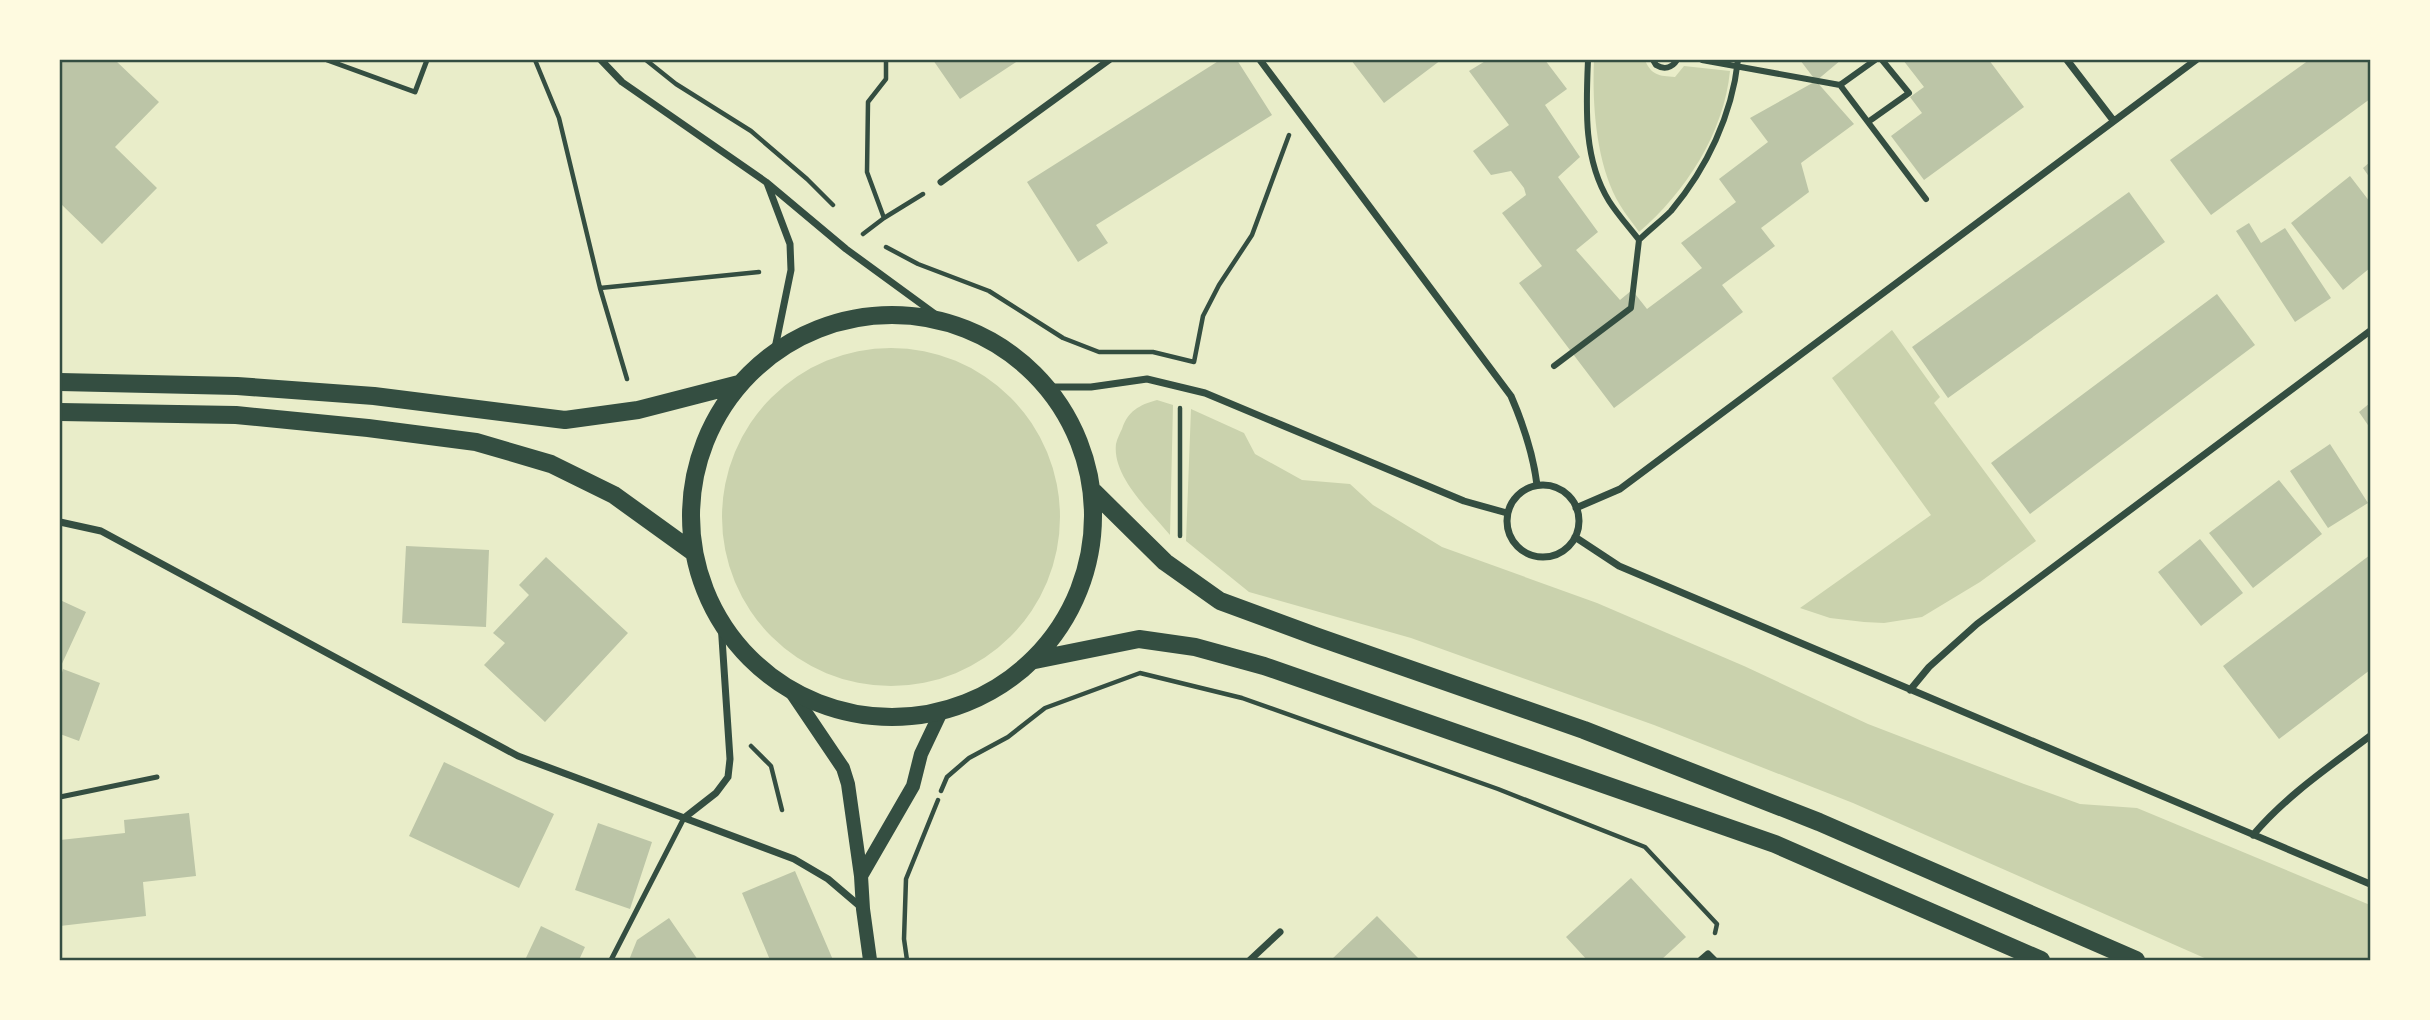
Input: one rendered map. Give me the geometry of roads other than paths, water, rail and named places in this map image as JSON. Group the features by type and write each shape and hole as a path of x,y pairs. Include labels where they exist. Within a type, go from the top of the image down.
{"main road":[{"path":"886,314 946,322 1002,346 1048,387 1078,436 1094,492 1091,553 1071,611 1035,660 991,692 941,712 890,718 838,710 790,691 751,661 721,623 704,589 693,552 691,492 707,435 739,384 774,353 827,325 886,314"},
{"path":"60,382 237,386 374,396 565,420 638,410 739,384"},
{"path":"60,412 236,415 476,442 551,464 614,495 693,552"},
{"path":"1094,492 1165,562 1220,601 1584,730 1819,822 2136,961"},
{"path":"1035,660 1139,639 1195,647 1264,666 1774,844 2041,961"},
{"path":"790,691 844,768 861,876 870,961"},
{"path":"861,876 913,786 921,754 941,712"}],"street":[{"path":"601,60 621,82 766,182 846,249 946,322"},
{"path":"941,182 1109,60"},
{"path":"1260,60 1511,396 1526,431 1534,459 1537,485"},
{"path":"1588,60 1586,102 1590,157 1608,200 1639,240"},
{"path":"1653,60 1659,67 1668,68 1677,60"},
{"path":"1702,60 1738,63 1840,85 1926,199"},
{"path":"1840,85 1875,60"},
{"path":"1868,122 1909,93 1882,60"},
{"path":"2067,60 2113,120"},
{"path":"1576,508 1620,489 2196,60"},
{"path":"1554,366 1631,308 1639,240 1670,211 1700,171 1720,133 1735,84 1738,63"},
{"path":"766,182 790,244 791,270 774,353"},
{"path":"1910,690 1929,667 1977,624 2371,331"},
{"path":"1048,387 1091,387 1147,379 1185,387 1464,501 1507,513"},
{"path":"1537,485 1549,485 1561,490 1570,497 1576,508 1579,518 1575,537 1559,553 1548,556 1525,552 1510,536 1507,513 1518,494 1537,485"},
{"path":"60,522 102,531 518,756 794,859 828,879 863,909"},
{"path":"1575,537 1619,566 2371,884"},
{"path":"684,818 716,793 728,777 730,759 721,623"},
{"path":"2253,835 2283,803 2371,736"},
{"path":"1250,961 1280,932"},
{"path":"1701,961 1708,954 1714,961"}],"lane":[{"path":"327,60 415,92 427,60"},
{"path":"60,797 157,777"},
{"path":"611,961 684,818"}]}
